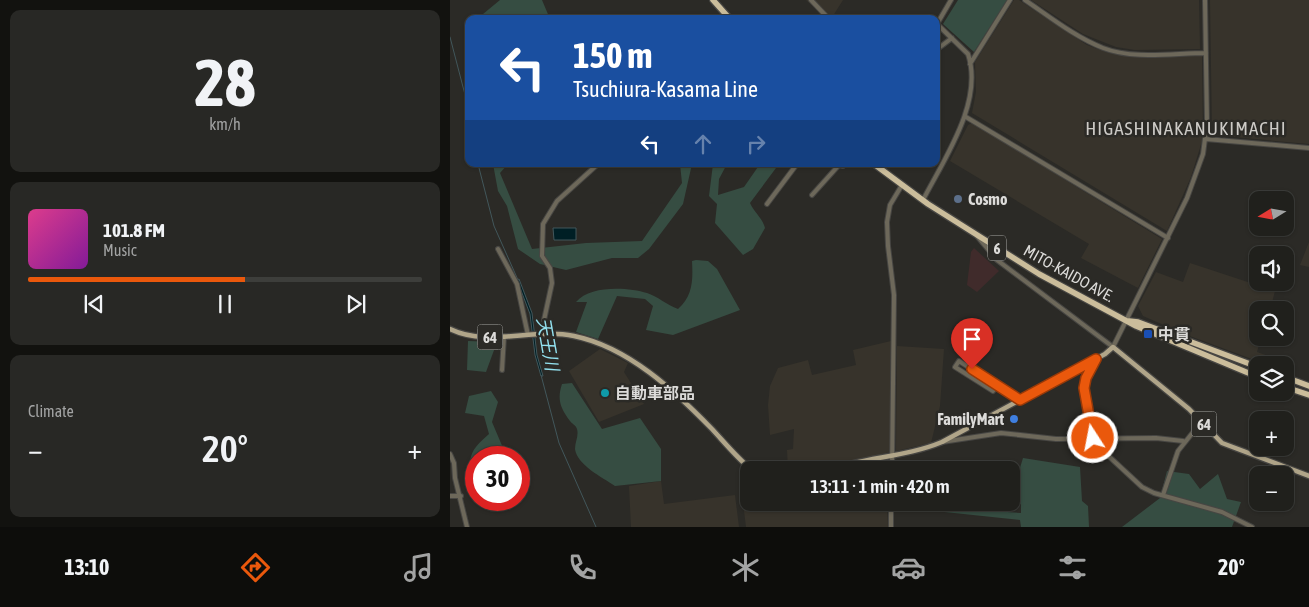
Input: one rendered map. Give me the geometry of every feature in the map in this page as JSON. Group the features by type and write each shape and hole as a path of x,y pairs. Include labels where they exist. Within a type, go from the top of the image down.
{"highway":[{"path":"713,0 726,15"},
{"name":"MITO-KAIDO AVE.","path":"878,167 977,236 1039,274 1127,321 1200,355 1249,374"},
{"name":"MITO-KAIDO AVE.","path":"1127,321 1138,322 1249,364"},
{"path":"1294,380 1309,386"},
{"path":"1294,390 1309,395"}],"main road":[{"name":"64","path":"450,329 476,338 539,334 577,336 632,360 700,417 743,461"},
{"name":"64","path":"1113,347 1202,421 1228,447 1309,476"},
{"path":"865,461 892,456 942,442 1096,359 1113,347"}],"street":[{"path":"812,0 825,15"},
{"path":"940,19 951,0"},
{"path":"970,64 1010,0"},
{"path":"1025,0 1081,37 1105,49 1134,54 1206,53"},
{"path":"977,236 997,260 1113,347 1194,182 1206,139 1205,0"},
{"path":"923,200 966,117 970,99 970,64 968,54 940,27"},
{"path":"940,47 952,38"},
{"path":"966,117 1168,238"},
{"path":"1206,139 1309,148"},
{"path":"539,334 552,283 550,268 542,256 543,224 557,201 595,167"},
{"path":"767,204 795,167"},
{"path":"812,196 837,167"},
{"path":"892,461 894,295 887,222 890,205 902,184"},
{"path":"498,249 517,284 529,335"},
{"path":"502,370 504,336"},
{"path":"1096,359 1086,378 1084,388 1093,438 1116,464 1142,487 1222,512 1252,527"},
{"path":"997,385 993,391 955,367 959,361 997,385 1020,400"},
{"path":"1163,495 1178,451 1183,442 1202,421"},
{"path":"942,442 1001,433 1056,439 1156,438 1183,442"},
{"path":"450,454 454,463 455,478 468,527"},
{"path":"450,496 461,496"},
{"path":"890,511 891,527"}],"shaded area":[{"path":"806,0 843,0 834,15 822,15"},
{"path":"1014,0 1019,0 1087,45 1109,53 1137,56 1202,55 1203,138 1191,177 1167,231 972,113 976,92 975,62"},
{"path":"1031,0 1199,0 1200,49 1135,50 1116,47 1083,34"},
{"path":"1210,0 1309,0 1309,144 1212,135"},
{"path":"972,123 1162,239 1138,288 1081,258 1089,244 950,161 968,125"},
{"path":"1309,242 1309,267 1300,265"},
{"path":"974,248 999,271 977,292 967,285 971,252"},
{"path":"1190,263 1249,282 1249,291 1275,291 1272,301 1249,301 1249,346 1259,346 1257,352 1268,356 1249,356 1249,358 1143,316 1138,306 1156,272 1183,282"},
{"path":"891,341 890,452 854,461 788,461 787,450 793,449 794,429 770,435 768,405 770,386 778,368 808,360 812,375 856,365 853,350"},
{"path":"897,346 944,349 940,406 931,443 896,451"},
{"path":"600,349 628,363 624,372 644,404 599,422 569,371"},
{"path":"661,481 664,504 735,495 739,527 631,527 629,486"},
{"path":"744,511 887,511 888,527 746,527"}],"green space":[{"path":"500,0 542,0 548,15 482,15"},
{"path":"958,0 1007,0 974,52 943,24"},
{"path":"494,167 505,167 500,173 532,249 586,243 642,241 682,183 680,167 691,167 683,204 649,249 638,258 612,258 566,270 540,264 518,249 507,206 498,191"},
{"path":"713,167 725,167 719,179 718,195 744,187 758,167 776,168 750,203 765,228 753,249 743,255 715,223 717,204 709,196"},
{"path":"692,261 708,261 717,269 740,310 673,335 646,330 653,306 645,299 617,296 598,339 576,332 587,302 576,302 582,296 600,290 630,289 639,291 651,294 678,309 687,299 692,281"},
{"path":"468,341 497,342 486,372 467,370"},
{"path":"572,383 602,429 640,418 661,449 661,481 615,486 580,460 575,449 578,434 576,426 570,421 560,403 562,384"},
{"path":"491,391 498,402 492,422 502,446 477,446 489,434 484,416 465,413 469,396"},
{"path":"1023,458 1080,467 1082,501 1088,506 1089,527 1021,527 1020,520 935,511 1021,513 1020,468"},
{"path":"1167,471 1189,474 1200,489 1218,474 1227,499 1241,502 1232,527 1122,527 1160,498"}],"water":[{"path":"553,228 576,228 576,240 554,240"},
{"path":"519,279 532,313 537,355 543,376 541,376 535,355 530,314 517,280"}],"waterway":[{"name":"天王川","path":"450,37 465,95"},
{"name":"天王川","path":"479,167 494,226 518,280"},
{"name":"天王川","path":"541,375 559,443 596,527"}],"place":[{"name":"Cosmo","path":"958,199"},
{"name":"中貫","path":"1148,334"},
{"name":"自動車部品","path":"605,393"},
{"name":"FamilyMart","path":"1014,419"}],"district":[{"name":"HIGASHINAKANUKIMACHI","path":"1186,128"}],"route":[{"path":"972,369 1020,400 1096,359 1086,378 1084,388 1093,438"}]}
